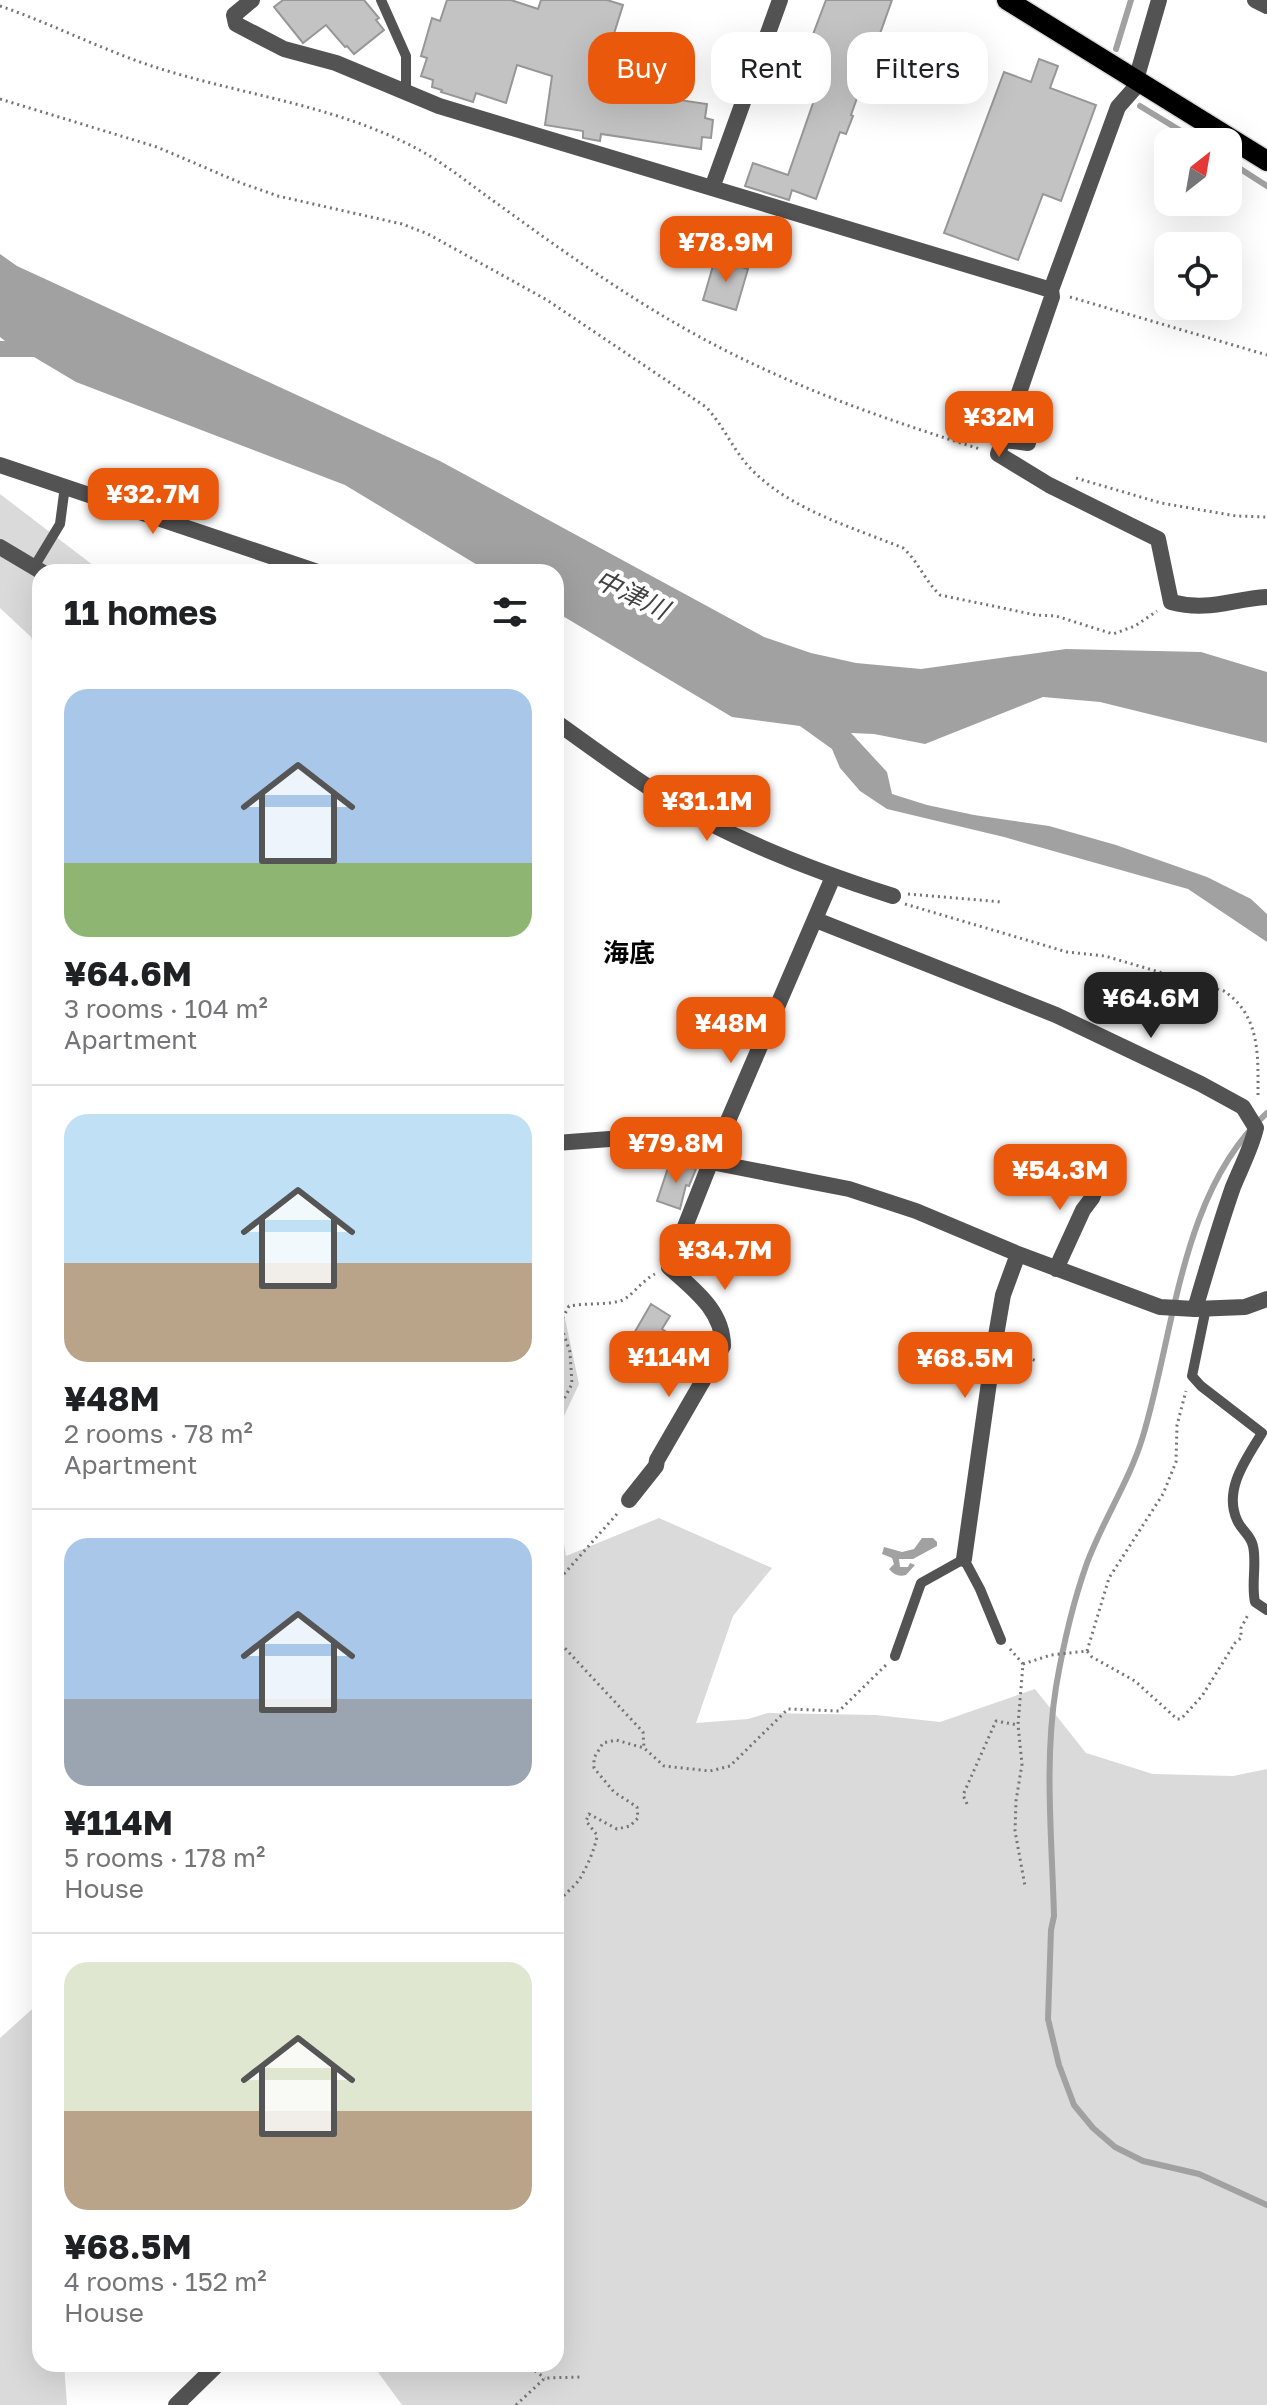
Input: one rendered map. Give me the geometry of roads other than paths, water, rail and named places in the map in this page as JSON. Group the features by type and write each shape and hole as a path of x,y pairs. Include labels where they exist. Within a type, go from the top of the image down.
{"main road":[{"path":"1007,0 1267,161"}],"street":[{"path":"252,0 234,15 236,24 284,49 336,63 439,106 1051,290"},
{"path":"712,188 780,0"},
{"path":"1000,447 1052,297 1051,290 1118,107 1133,90 1159,0"},
{"path":"1255,0 1267,6"},
{"path":"985,430 1000,447 1049,485 1158,539 1171,602 1186,606 1215,606 1267,597"},
{"path":"1000,447 1028,443"},
{"path":"0,465 294,564"},
{"path":"0,547 32,566"},
{"path":"564,728 663,796 710,823 833,877 893,896"},
{"path":"629,1500 656,1466 723,1346 710,1305 669,1267 833,877"},
{"path":"816,920 1056,1015 1201,1084 1249,1113 1256,1128 1253,1143 1214,1241 1201,1308"},
{"path":"564,1142 623,1138 711,1162 849,1189 916,1211 1056,1269 1160,1307 1245,1307 1267,1299"},
{"path":"1056,1269 1094,1180"},
{"path":"964,1559 1003,1295 1018,1254"},
{"path":"176,2405 210,2372"}],"lane":[{"path":"381,0 406,56 406,92"},
{"path":"41,564 60,524 65,486"},
{"path":"1201,1308 1192,1376 1264,1434 1238,1474 1233,1497 1235,1517 1252,1540 1255,1550 1255,1602 1267,1610"},
{"path":"895,1656 921,1583 964,1559 1001,1640"}],"water":[{"name":"中津川","path":"0,254 17,266 440,461 764,637 811,653 856,663 921,669 1066,649 1201,652 1267,672 1267,743 1100,702 1043,697 925,744 851,733 887,772 892,794 974,815 1049,826 1116,845 1207,877 1251,899 1267,914 1267,942 1188,889 1004,837 887,809 860,791 840,768 832,749 800,726 732,717 564,617 564,564 476,564 345,485 76,382 34,357 0,357 0,341 5,341 0,337"},
{"path":"922,1538 933,1538 937,1546 913,1559 899,1559 900,1567 908,1567 910,1563 915,1565 906,1575 899,1576 889,1569 894,1564 892,1558 882,1554 884,1547 902,1552 914,1549"}],"waterway":[{"path":"1116,49 1131,0"},
{"path":"1140,106 1176,128"},
{"path":"1242,170 1267,186"},
{"path":"1267,1113 1238,1145 1216,1181 1198,1221 1143,1436 1087,1563 1069,1624 1056,1687 1050,1744 1054,1916 1048,2019 1059,2065 1074,2105 1093,2128 1115,2147 1143,2161 1199,2174 1267,2205"}],"district":[{"name":"海底","path":"629,952"}]}
